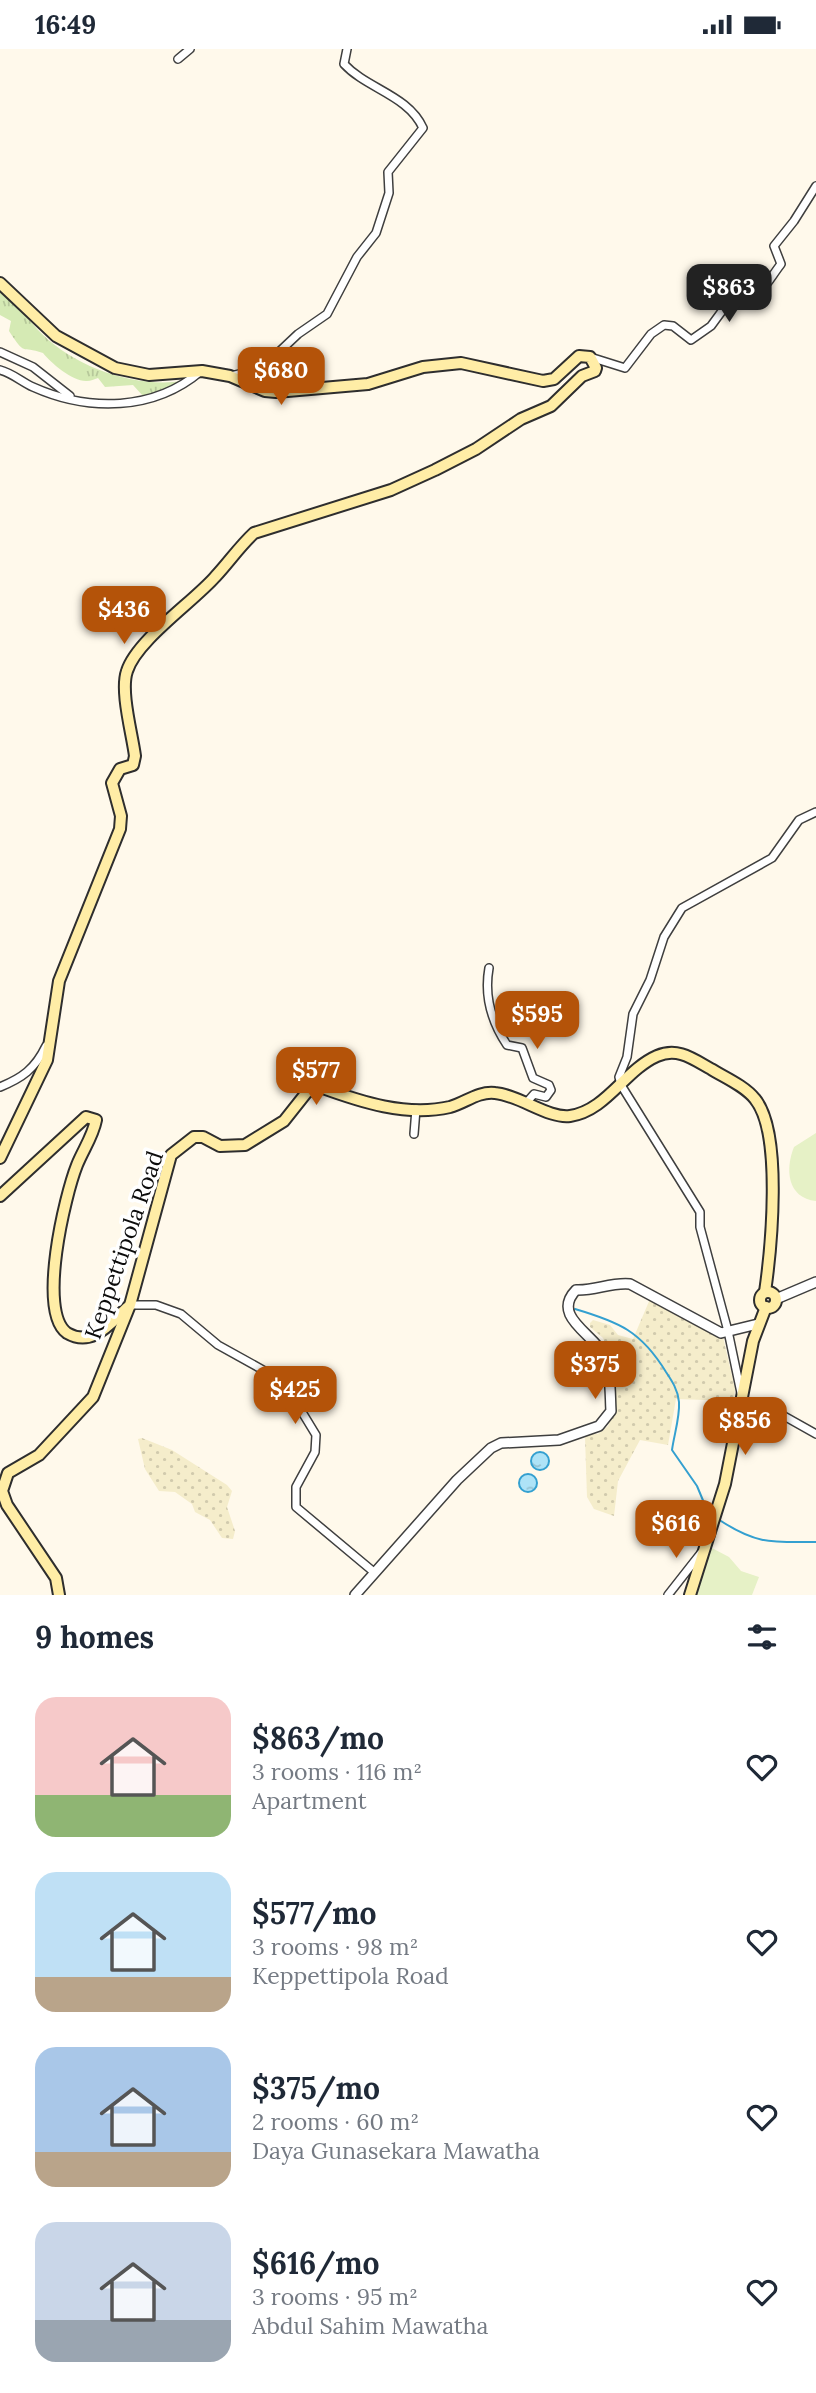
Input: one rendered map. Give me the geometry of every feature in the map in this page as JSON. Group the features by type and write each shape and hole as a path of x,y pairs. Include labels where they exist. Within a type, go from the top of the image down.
{"main road":[{"path":"0,283 55,336 114,368 149,375 202,371 230,376 265,391 276,392 368,384 423,367 461,363 542,381 554,379 579,356 590,357 595,372 582,376 551,406 521,419 476,449 391,490 254,533 237,548 215,577 148,641 127,669 125,683 135,756 133,765 120,769 112,783 121,816 120,829 59,981 47,1060 0,1158"},
{"name":"Keppettipola Road","path":"59,1595 56,1578 7,1505 2,1492 9,1473 39,1455 93,1397 130,1305 171,1155 185,1142 203,1137 220,1146 245,1145 284,1121 307,1092 320,1087 373,1107 453,1106 492,1092 527,1102 559,1116 570,1116 598,1103 658,1056 683,1053 755,1098 762,1112 771,1160 774,1222 765,1292"},
{"path":"0,1196 69,1130 86,1117 96,1120 76,1166 57,1241 54,1301 57,1318 67,1333 87,1338 101,1333 130,1305"},
{"path":"765,1292 774,1294 776,1299 773,1306 765,1307 760,1301 765,1292"},
{"path":"690,1595 725,1484 741,1397 758,1324 765,1307"}],"street":[{"path":"178,59 190,49"},
{"path":"230,376 262,369 298,334 327,314 357,257 376,233 389,193 388,172 423,128 416,114 391,95 356,77 344,64 348,49"},
{"path":"590,357 625,368 651,334 664,325 673,326 691,340 711,326 733,296 751,298 758,294 781,264 774,246 816,186"},
{"path":"0,352 33,367 73,398"},
{"path":"0,370 33,388 104,403 140,402 181,388 202,371"},
{"path":"816,813 799,820 772,858 682,908 675,916 650,980 633,1013 627,1057 619,1077 621,1085 700,1212 699,1227 728,1331 741,1397 768,1407 816,1434"},
{"path":"489,968 486,989 495,1027 507,1045 522,1048 533,1078 549,1086 551,1090 546,1097 534,1094 527,1102"},
{"path":"0,1087 18,1080 36,1066 52,1033"},
{"path":"414,1135 416,1108"},
{"path":"776,1299 816,1282"},
{"path":"355,1595 457,1480 491,1448 502,1443 559,1440 599,1426 609,1417 610,1399 603,1353 571,1319 568,1309 569,1297 576,1290 594,1291 618,1283 630,1285 660,1298 721,1333 758,1324"},
{"path":"130,1305 156,1305 181,1314 218,1345 263,1370 288,1389 316,1435 315,1452 296,1487 296,1507 375,1573"},
{"path":"668,1595 705,1551"}],"shaded area":[{"path":"650,1299 723,1337 735,1389 734,1401 676,1399 668,1445 640,1440 618,1481 614,1516 594,1509 587,1497 585,1437 589,1433 598,1434 608,1426 615,1409 614,1366 603,1338 590,1327 590,1323 593,1320 610,1325 618,1335 633,1339"},
{"path":"142,1438 172,1450 227,1485 232,1491 227,1507 235,1531 233,1539 222,1538 210,1520 195,1512 192,1504 175,1492 159,1491 145,1469 138,1439"}],"green space":[{"path":"0,292 56,346 89,366 127,378 183,381 148,397 143,396 133,385 105,387 98,378 87,381 75,378 57,367 43,353 24,349 18,344 9,331 11,321 0,315"},
{"path":"816,1133 816,1201 799,1194 789,1173 794,1147"},
{"path":"710,1547 729,1557 741,1571 759,1577 752,1595 695,1595"}],"water":[{"path":"540,1452 546,1455 549,1461 546,1467 540,1470 534,1467 531,1461 534,1455"},
{"path":"524,1474 532,1474 537,1483 535,1490 524,1492 519,1487 519,1479"}],"waterway":[{"path":"575,1309 628,1330 657,1358 676,1390 679,1402 672,1450 697,1486 707,1510"},
{"path":"721,1521 745,1534 766,1541 816,1542"}]}
